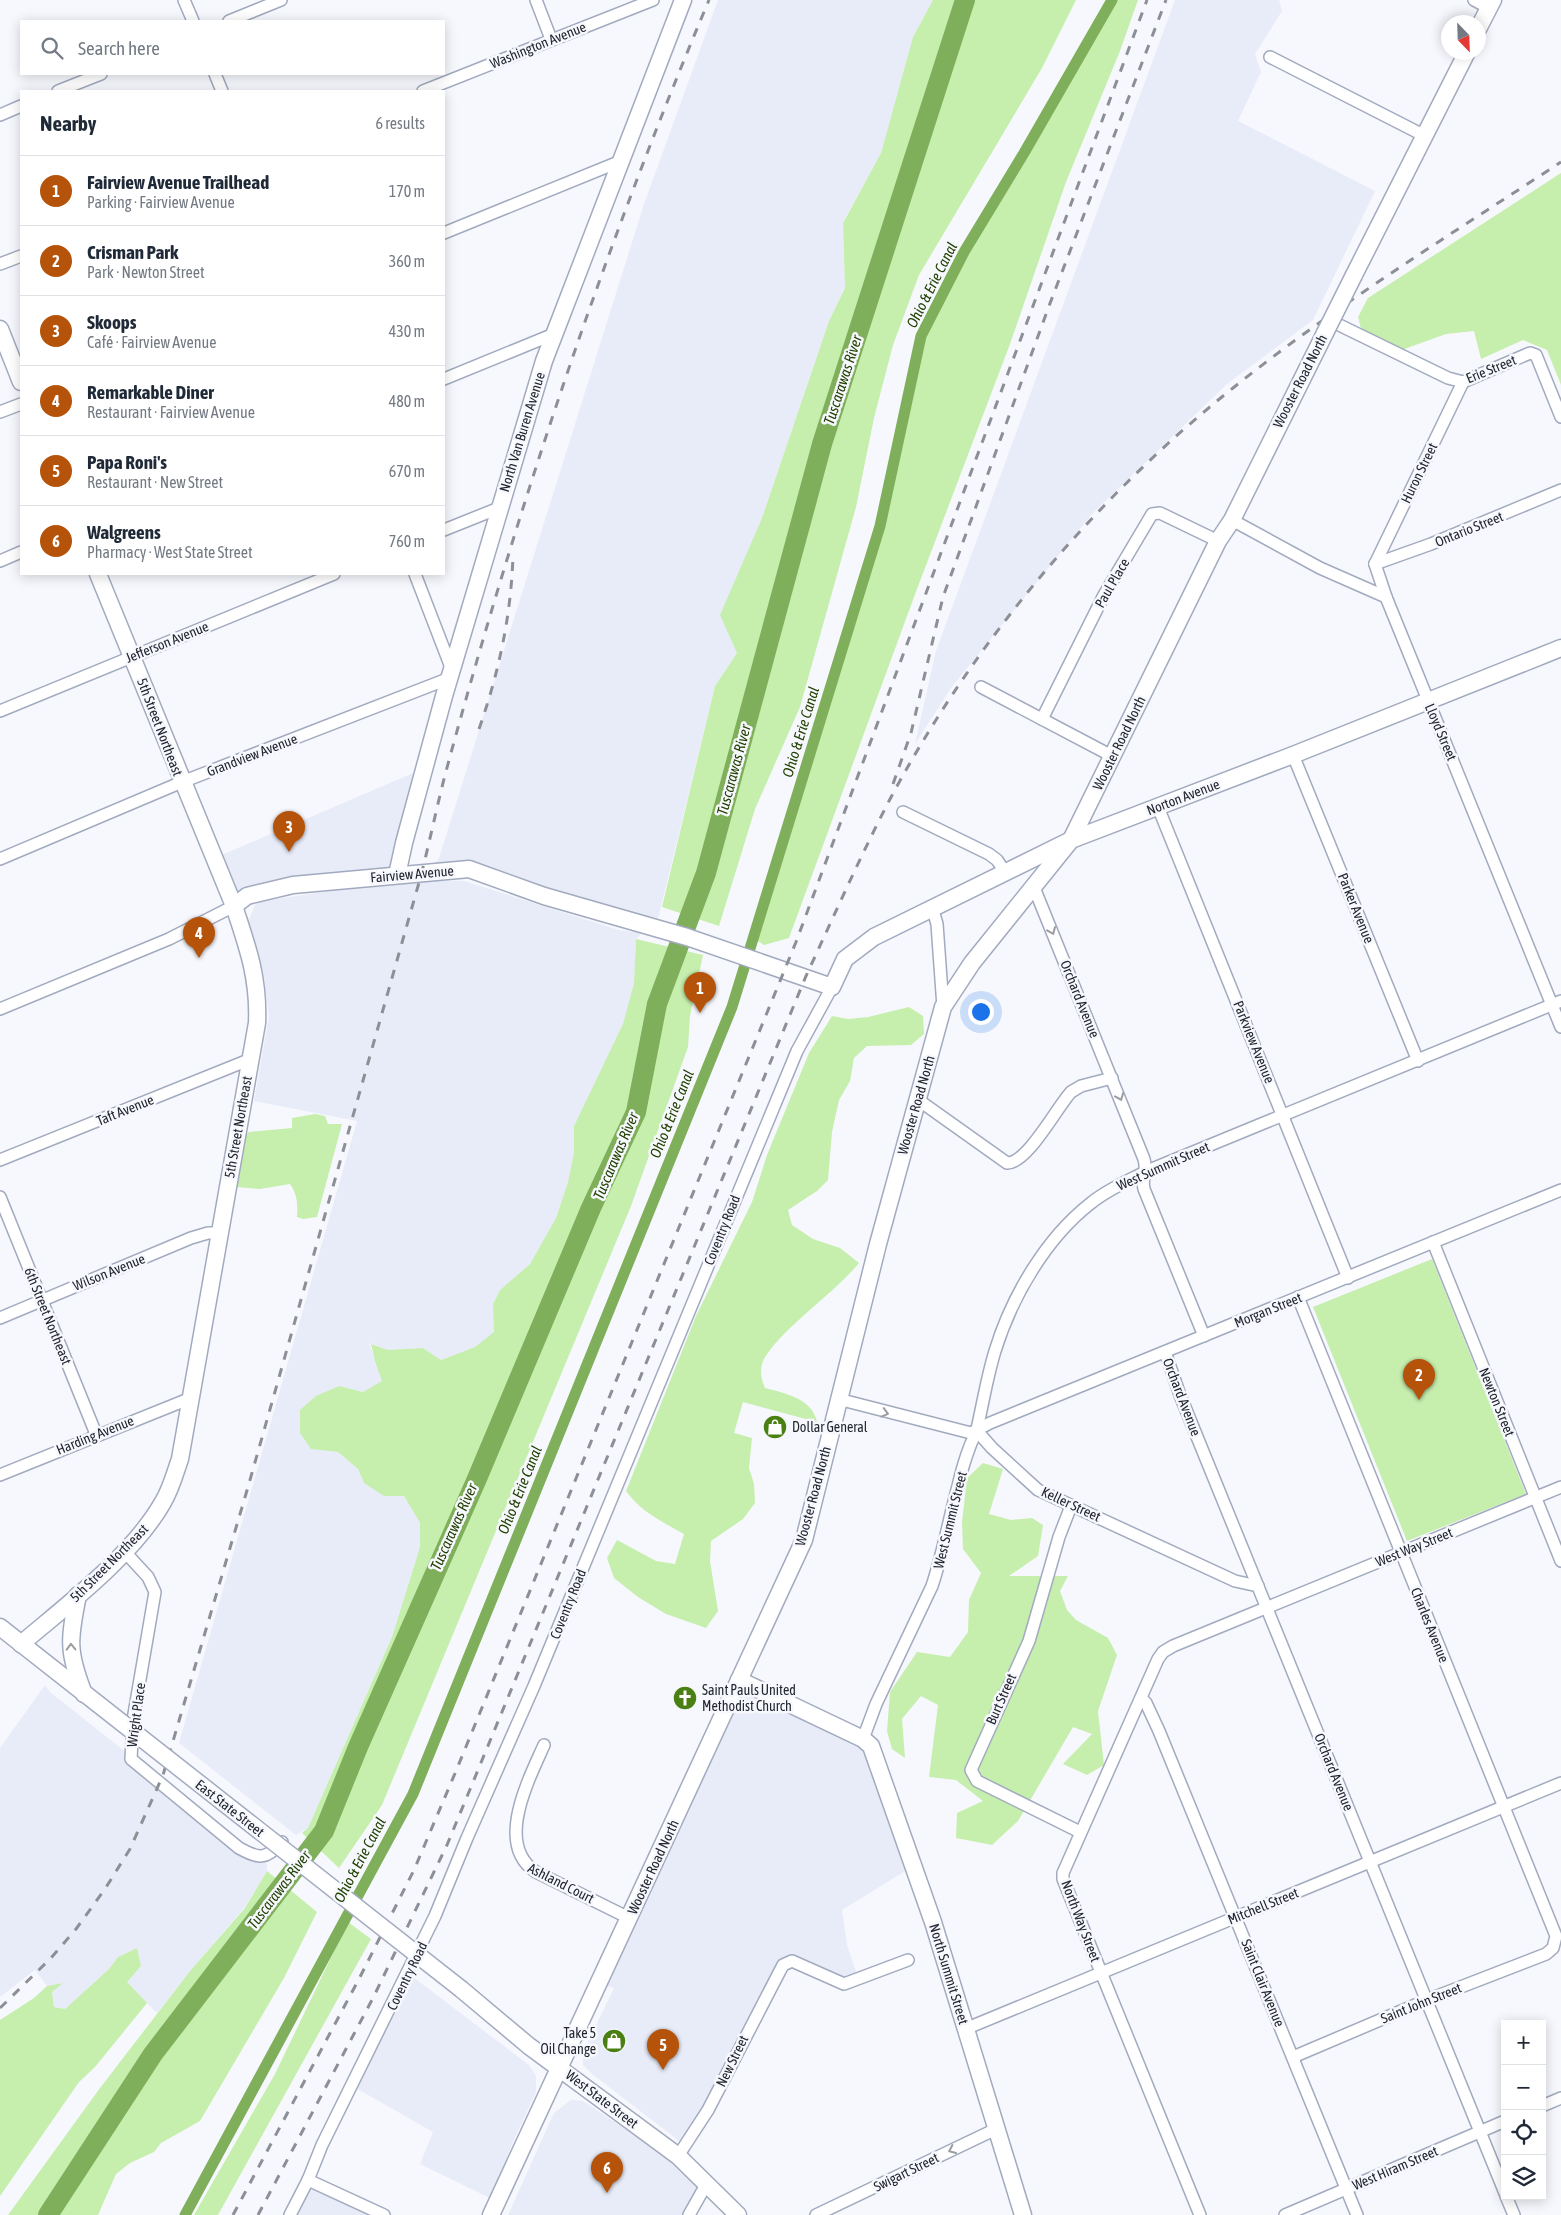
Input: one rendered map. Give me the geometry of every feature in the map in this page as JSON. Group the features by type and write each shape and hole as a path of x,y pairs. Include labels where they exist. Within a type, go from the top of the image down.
{"main road":[{"name":"North Van Buren Avenue","path":"397,875 404,842 499,508 554,334 683,0"},
{"name":"Wooster Road North","path":"491,2215 804,1540 838,1399 917,1099 943,1008 972,963 1071,840 1218,541 1232,520 1332,326 1354,275 1463,60"},
{"path":"0,329 20,379"},
{"name":"5th Street Northeast","path":"21,1644 125,1552 145,1530 168,1491 180,1459 257,1023 256,979 234,906 98,575"},
{"name":"Norton Avenue","path":"832,987 846,959 856,948 932,907 1071,840 1293,755 1561,648"},
{"name":"Fairview Avenue","path":"234,906 247,896 277,888 469,869 544,896 664,930 772,964 832,987"},
{"path":"78,1595 71,1629 70,1653 84,1694"},
{"name":"East State Street","path":"0,1627 460,1989"},
{"path":"739,1680 863,1739"},
{"name":"North Summit Street","path":"863,1739 871,1746 876,1757 910,1851 1023,2215"},
{"name":"West State Street","path":"460,1989 529,2046 560,2066 678,2156 738,2215"}],"street":[{"path":"184,0 193,20"},
{"path":"231,20 281,0"},
{"path":"536,0 551,39"},
{"name":"Washington Avenue","path":"425,90 652,0"},
{"path":"1474,0 1491,4"},
{"path":"1270,57 1425,136"},
{"path":"61,90 98,75"},
{"path":"215,75 222,90"},
{"path":"0,115 20,106"},
{"path":"445,233 621,161"},
{"path":"0,264 20,256"},
{"name":"Erie Street","path":"1332,326 1448,378 1463,382 1530,353 1536,355 1561,417"},
{"path":"445,379 554,334"},
{"name":"Huron Street","path":"1375,564 1463,382"},
{"path":"0,412 20,404"},
{"name":"Ontario Street","path":"1375,564 1431,544 1561,490"},
{"path":"445,530 499,508"},
{"name":"Paul Place","path":"1042,719 1104,596 1152,514 1160,513 1218,541"},
{"path":"1232,520 1320,568 1386,597"},
{"path":"0,561 20,552"},
{"name":"Lloyd Street","path":"1375,564 1386,597 1428,702 1556,1002 1561,1027"},
{"name":"Jefferson Avenue","path":"0,711 332,575"},
{"path":"415,575 451,674"},
{"name":"Grandview Avenue","path":"0,859 182,782 451,674"},
{"path":"982,687 1112,756"},
{"name":"Parker Avenue","path":"1293,755 1418,1061"},
{"name":"Parkview Avenue","path":"1158,807 1348,1278"},
{"path":"903,812 989,854 997,860 1006,872"},
{"name":"Orchard Avenue","path":"1033,886 1112,1078 1147,1171 1142,1181 1144,1189 1204,1336"},
{"name":"Fairview Avenue","path":"0,1009 169,939 234,906"},
{"path":"932,907 937,924 943,1008"},
{"name":"Coventry Road","path":"290,2215 308,2180 322,2145 435,1916 534,1686 797,1051 832,987"},
{"name":"West Summit Street","path":"863,1739 873,1710 932,1586 960,1478 970,1444 977,1431 982,1400 1001,1333 1015,1299 1048,1247 1090,1203 1110,1190 1147,1171 1283,1114 1418,1061 1556,1002"},
{"name":"Taft Avenue","path":"0,1160 251,1059"},
{"path":"917,1099 1007,1163 1012,1163 1026,1154 1071,1092 1081,1086 1112,1078"},
{"name":"Morgan Street","path":"977,1431 990,1423 1561,1190"},
{"name":"6th Street Northeast","path":"0,1197 96,1434"},
{"name":"Wilson Avenue","path":"0,1318 191,1238 208,1233 220,1233"},
{"name":"Newton Street","path":"1433,1242 1561,1561"},
{"name":"Charles Avenue","path":"1298,1297 1554,1930 1556,1941 1549,1951"},
{"name":"Orchard Avenue","path":"1165,1352 1501,2183"},
{"name":"Harding Avenue","path":"0,1474 96,1434 191,1398"},
{"path":"838,1399 961,1432 977,1431"},
{"name":"Keller Street","path":"977,1431 992,1448 1038,1490 1235,1581 1258,1586"},
{"name":"West Way Street","path":"1267,1608 1561,1487"},
{"name":"Burt Street","path":"1071,1506 1059,1536 1028,1641 971,1770 977,1781 1080,1832"},
{"name":"Wright Place","path":"125,1552 148,1577 155,1592 134,1720 131,1759 239,1848 256,1857 265,1856 274,1851 282,1842"},
{"name":"North Way Street","path":"1200,2215 1100,1972 1063,1879 1063,1873 1142,1699 1158,1659 1164,1652 1267,1608"},
{"name":"Saint Clair Avenue","path":"1142,1699 1146,1703 1159,1731 1357,2215"},
{"name":"Ashland Court","path":"544,1745 519,1806 516,1832 523,1863 536,1872 629,1918"},
{"name":"Mitchell Street","path":"965,2028 1561,1783"},
{"name":"Saint John Street","path":"1293,2057 1549,1951"},
{"name":"New Street","path":"678,2156 708,2110 783,1965 792,1961 844,1984 908,1960"},
{"path":"1546,2104 1561,2098"},
{"name":"West Hiram Street","path":"1285,2215 1501,2123"},
{"name":"Swigart Street","path":"816,2215 996,2129"},
{"path":"308,2180 384,2215"},
{"path":"689,2215 707,2183"},
{"path":"1508,2200 1514,2215"}],"shaded area":[{"path":"718,0 933,0 913,37 881,153 843,222 845,288 829,321 762,518 743,566 737,653 715,686 657,923 469,862 432,867 439,858 644,204"},
{"path":"1175,0 1279,0 1282,11 1255,54 1261,72 1238,121 1375,191 1313,320 1227,384 1091,515 951,688 915,744 936,651"},
{"path":"420,770 395,872 234,901 217,857"},
{"path":"438,880 464,881 619,930 642,933 636,939 634,983 623,1025 574,1126 574,1152 568,1182 555,1220 530,1264 500,1290 493,1304 495,1332 475,1347 441,1360 423,1348 388,1350 369,1343 383,1381 363,1392 339,1386 311,1449 338,1452 358,1469 364,1483 404,1496 420,1523 420,1547 392,1637 308,1828 296,1835 179,1743 357,1121 254,1101 269,1016 264,976 253,938 247,925 255,905 263,901 343,889"},
{"path":"45,1685 50,1692 267,1864 267,1871 245,1907 157,2013 126,1982 141,1966 137,1948 118,1957 109,1969 65,2009 54,2007 52,1992 62,1983 47,1986 35,1970 0,1997 0,1748"},
{"path":"738,1685 863,1746 910,1868 842,1910 847,1945 858,1977 843,1980 790,1958 776,1964 695,2127 687,2139 679,2141 592,2074 583,2065 583,2052 614,1988 606,1986"},
{"path":"413,1977 529,2065 536,2076 536,2092 512,2144 492,2199 420,2164 433,2132 356,2088"},
{"path":"571,2100 583,2101 646,2143 703,2186 686,2215 508,2215 554,2113"},
{"path":"309,2186 376,2215 295,2215"}],"green space":[{"path":"933,0 1076,0 1042,68 919,275 893,345 874,418 856,507 800,707 755,809 719,926 662,907 715,686 737,653 720,615 762,518 829,321 845,288 843,223 881,153 913,37"},
{"path":"1111,0 1138,0 1120,51 1066,182 1010,344 914,597 789,938 764,945 752,937 880,526 921,336"},
{"path":"1561,173 1561,385 1547,350 1523,340 1481,359 1474,331 1446,334 1396,352 1363,336 1358,317 1368,298"},
{"path":"636,939 703,955 690,1016 688,1047 631,1206 382,1805 339,1868 302,1833 308,1828 392,1637 420,1547 420,1523 404,1496 384,1496 364,1483 358,1469 338,1452 311,1449 300,1433 300,1410 316,1396 339,1386 363,1392 382,1381 371,1344 388,1350 423,1348 441,1360 475,1347 494,1332 493,1304 500,1290 530,1264 556,1218 568,1182 574,1152 574,1126 623,1024 634,983"},
{"path":"909,1007 923,1016 924,1034 911,1045 867,1046 854,1058 850,1081 839,1100 832,1132 828,1180 817,1191 788,1210 792,1225 813,1239 840,1248 859,1263 784,1335 764,1359 761,1366 762,1381 765,1388 789,1395 804,1402 814,1414 817,1422 743,1402 734,1433 752,1438 749,1468 754,1484 755,1503 743,1519 711,1541 710,1561 718,1611 706,1628 666,1614 638,1597 614,1578 607,1558 617,1540 656,1561 675,1564 684,1534 638,1505 626,1491 696,1316 752,1202 767,1155 809,1053 832,1016 848,1019 868,1017"},
{"path":"315,1114 325,1116 328,1124 342,1124 317,1217 303,1219 297,1217 296,1199 290,1184 260,1189 237,1187 236,1177 243,1137 249,1132 292,1128 292,1118"},
{"path":"1432,1259 1526,1494 1407,1541 1313,1307"},
{"path":"983,1463 1003,1469 989,1514 1011,1520 1032,1518 1043,1525 1038,1556 1009,1576 1068,1576 1060,1591 1067,1610 1076,1620 1108,1638 1117,1655 1098,1711 1104,1765 1087,1775 1063,1764 1092,1734 1073,1727 1018,1821 992,1845 956,1838 957,1813 983,1801 956,1780 929,1777 938,1705 921,1696 902,1719 905,1758 892,1749 887,1731 890,1692 917,1652 950,1657 968,1632 969,1600 981,1573 963,1549 962,1522 967,1478"},
{"path":"267,1871 317,1912 284,1978 200,2121 161,2143 154,2152 130,2163 116,2174 98,2215 8,2215 100,2088 190,1971 245,1908"},
{"path":"348,1922 371,1939 218,2215 194,2215 275,2074"},
{"path":"137,1948 141,1966 127,1982 147,2003 95,2067 79,2082 0,2196 0,2020 34,1998 47,1986 63,1983 52,1992 54,2007 65,2009 109,1969 118,1957"}],"waterway":[{"name":"Tuscarawas River","path":"48,2215 153,2054 324,1831 358,1747 476,1481 591,1208 636,1112 657,1004 706,873 822,444 965,0"},
{"name":"Ohio & Erie Canal","path":"185,2215 413,1794 732,1007 880,526 921,336 964,252 1024,153 1112,0"}],"railway":[{"path":"0,2008 51,1958 76,1929 105,1889 130,1849 163,1775 248,1487 420,879 445,775 501,578 564,383 598,286 633,190 709,0"},
{"path":"233,2215 360,1977 414,1870 456,1771 796,942 1147,0"},
{"path":"893,784 911,733 943,597 1049,306 1166,0"},
{"path":"258,2215 373,1998 447,1845 806,976 889,801 922,743 958,686 1040,577 1132,477 1182,431 1272,357 1312,328 1394,271 1561,162"},
{"path":"479,729 503,644 510,600 513,556"}],"place":[{"name":"Skoops","path":"289,852"},
{"name":"Remarkable Diner","path":"199,958"},
{"name":"Fairview Avenue Trailhead","path":"700,1013"},
{"name":"Crisman Park","path":"1419,1400"},
{"name":"Dollar General","path":"775,1427"},
{"name":"Saint Pauls United Methodist Church","path":"685,1698"},
{"name":"Take 5 Oil Change","path":"614,2041"},
{"name":"Papa Roni's","path":"663,2070"},
{"name":"Walgreens","path":"607,2193"}]}
